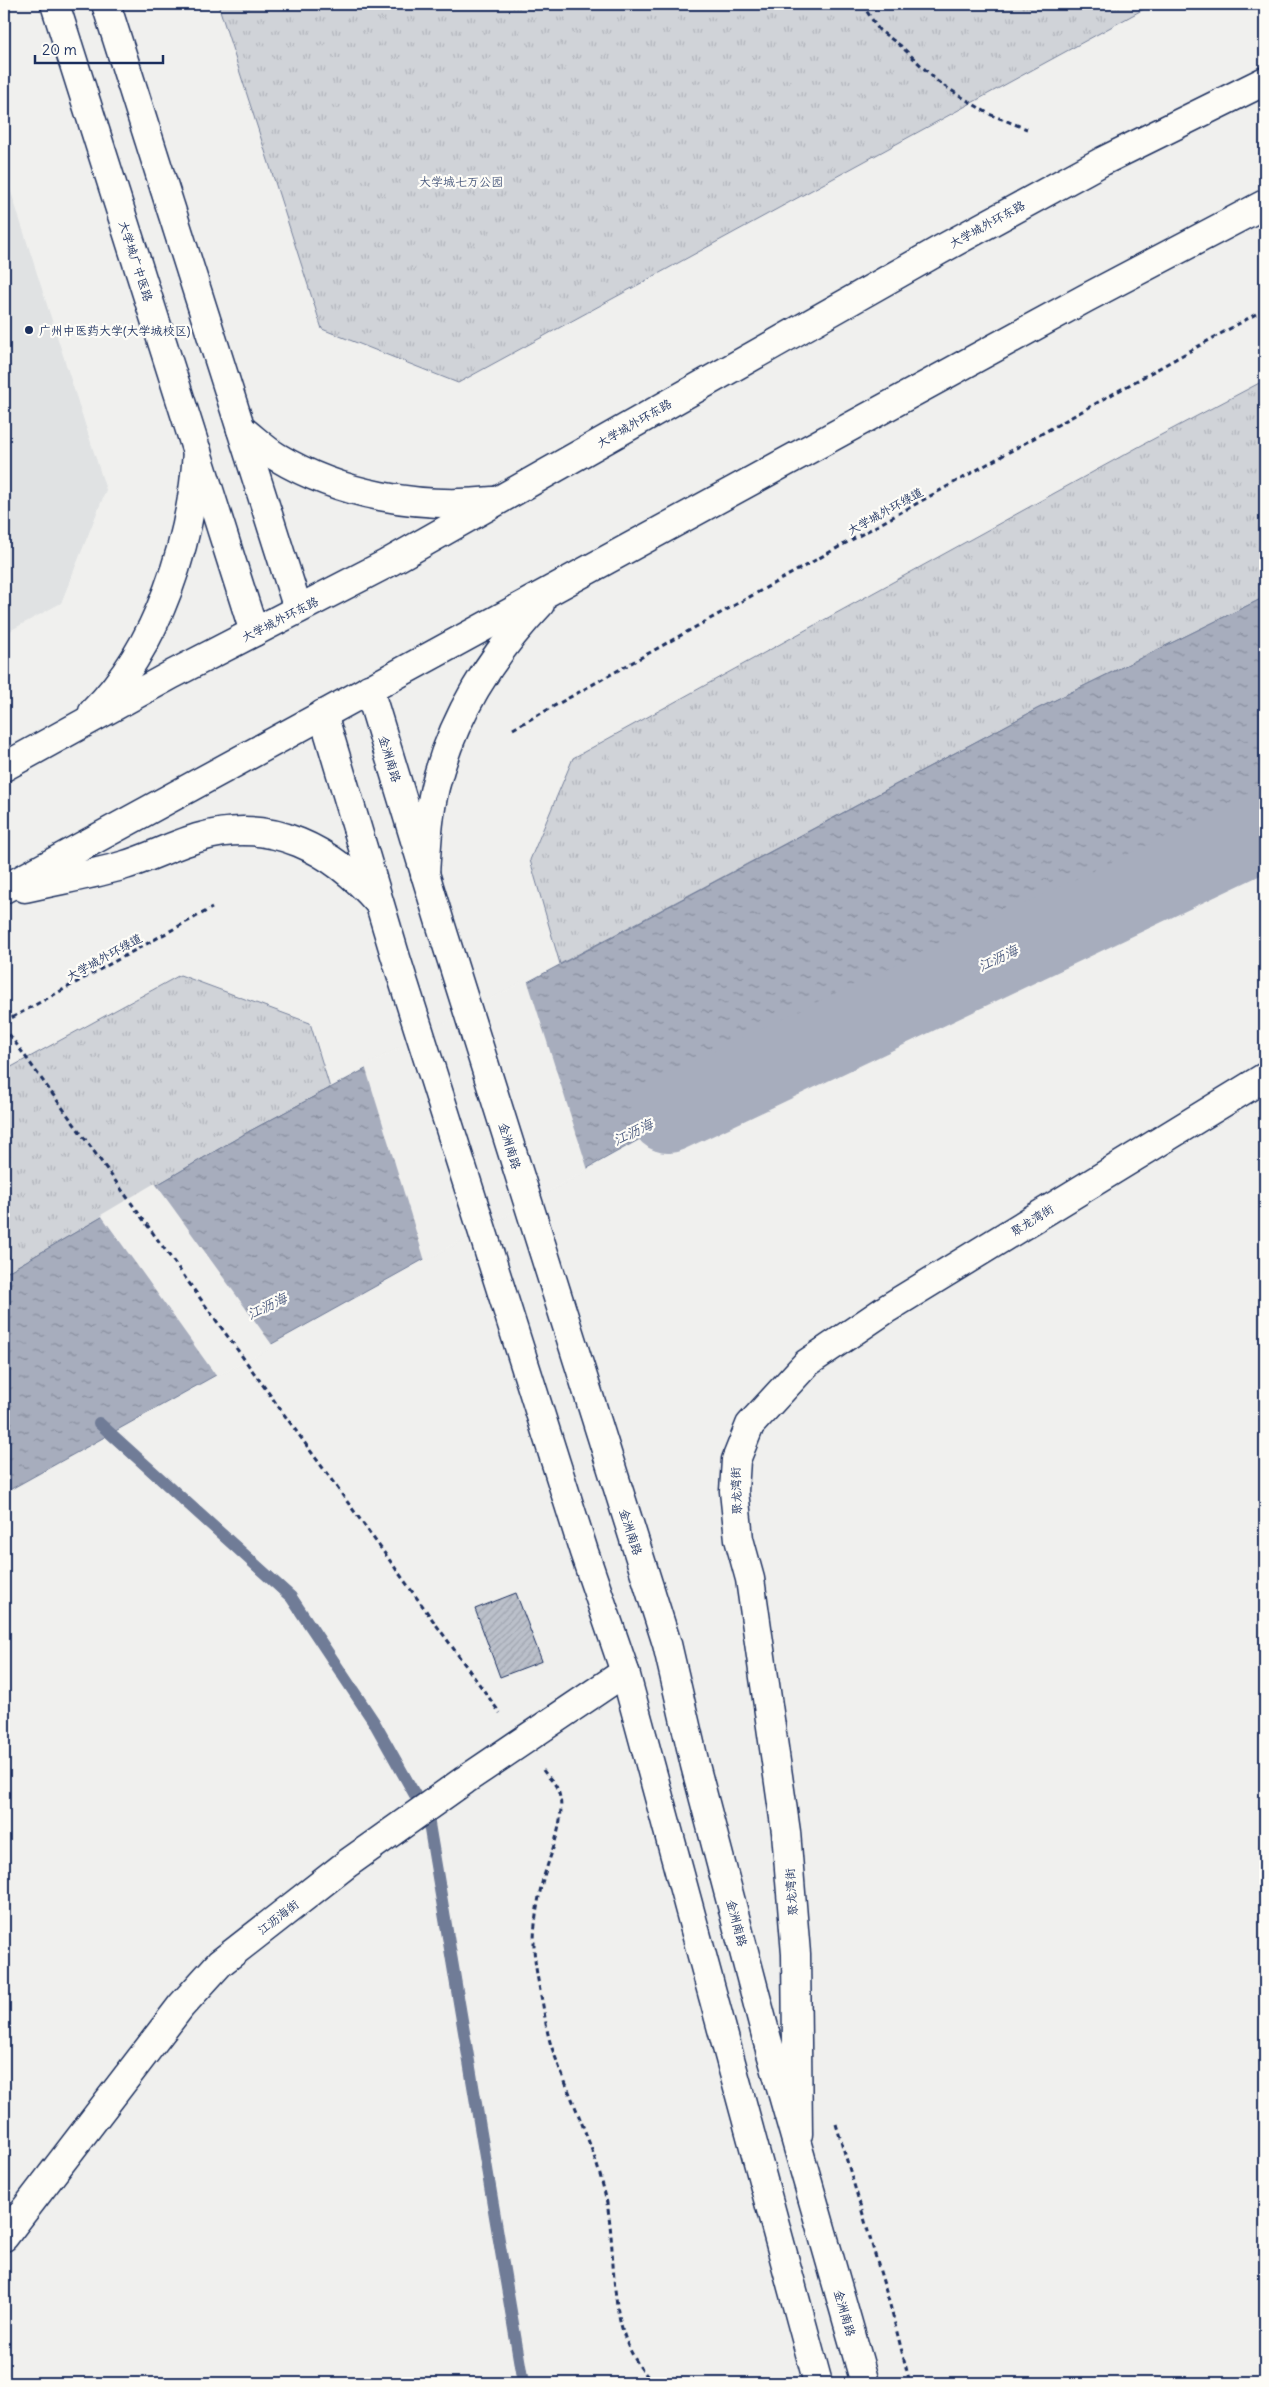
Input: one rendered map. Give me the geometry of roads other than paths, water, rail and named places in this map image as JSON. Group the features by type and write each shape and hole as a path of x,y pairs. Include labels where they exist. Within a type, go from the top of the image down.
{"main road":[{"name":"大学城广中医路","path":"55,4 254,632"},
{"path":"106,4 298,609"},
{"name":"大学城外环东路","path":"4,767 254,632 386,564 940,250 1103,161 1261,80"},
{"path":"4,890 322,714 1086,298 1265,204"},
{"path":"241,429 276,456 298,469 346,487 418,501 472,503 499,500"},
{"path":"78,726 97,708 130,664 172,580 189,522 196,451"},
{"path":"425,874 429,819 435,788 457,725 468,701 500,651 522,622 556,587"},
{"name":"金洲南路","path":"369,689 441,926 667,1644 695,1765 798,2150 865,2383"},
{"path":"322,714 395,955 584,1552 624,1672 818,2383"},
{"path":"4,890 97,873 217,833 250,830 294,840 316,850 353,874 380,902"},
{"name":"聚龙湾街","path":"798,2150 796,1954 786,1832 750,1579 739,1538 734,1491 736,1460 750,1425 807,1363 872,1319 1265,1077"},
{"name":"江沥海街","path":"4,2237 201,1983 242,1945 348,1863 465,1780 624,1672"}],"water":[{"path":"1265,597 1265,840 931,977 4,1493 4,1274 248,1132 1037,709"}],"waterway":[{"name":"江沥海","path":"668,1115 1265,831"},
{"path":"99,1423 291,1597 374,1722 428,1818 523,2383"}],"place":[{"name":"广州中医药大学(大学城校区)","path":"29,330"}],"park label":[{"name":"大学城七万公园","path":"461,181"}]}
